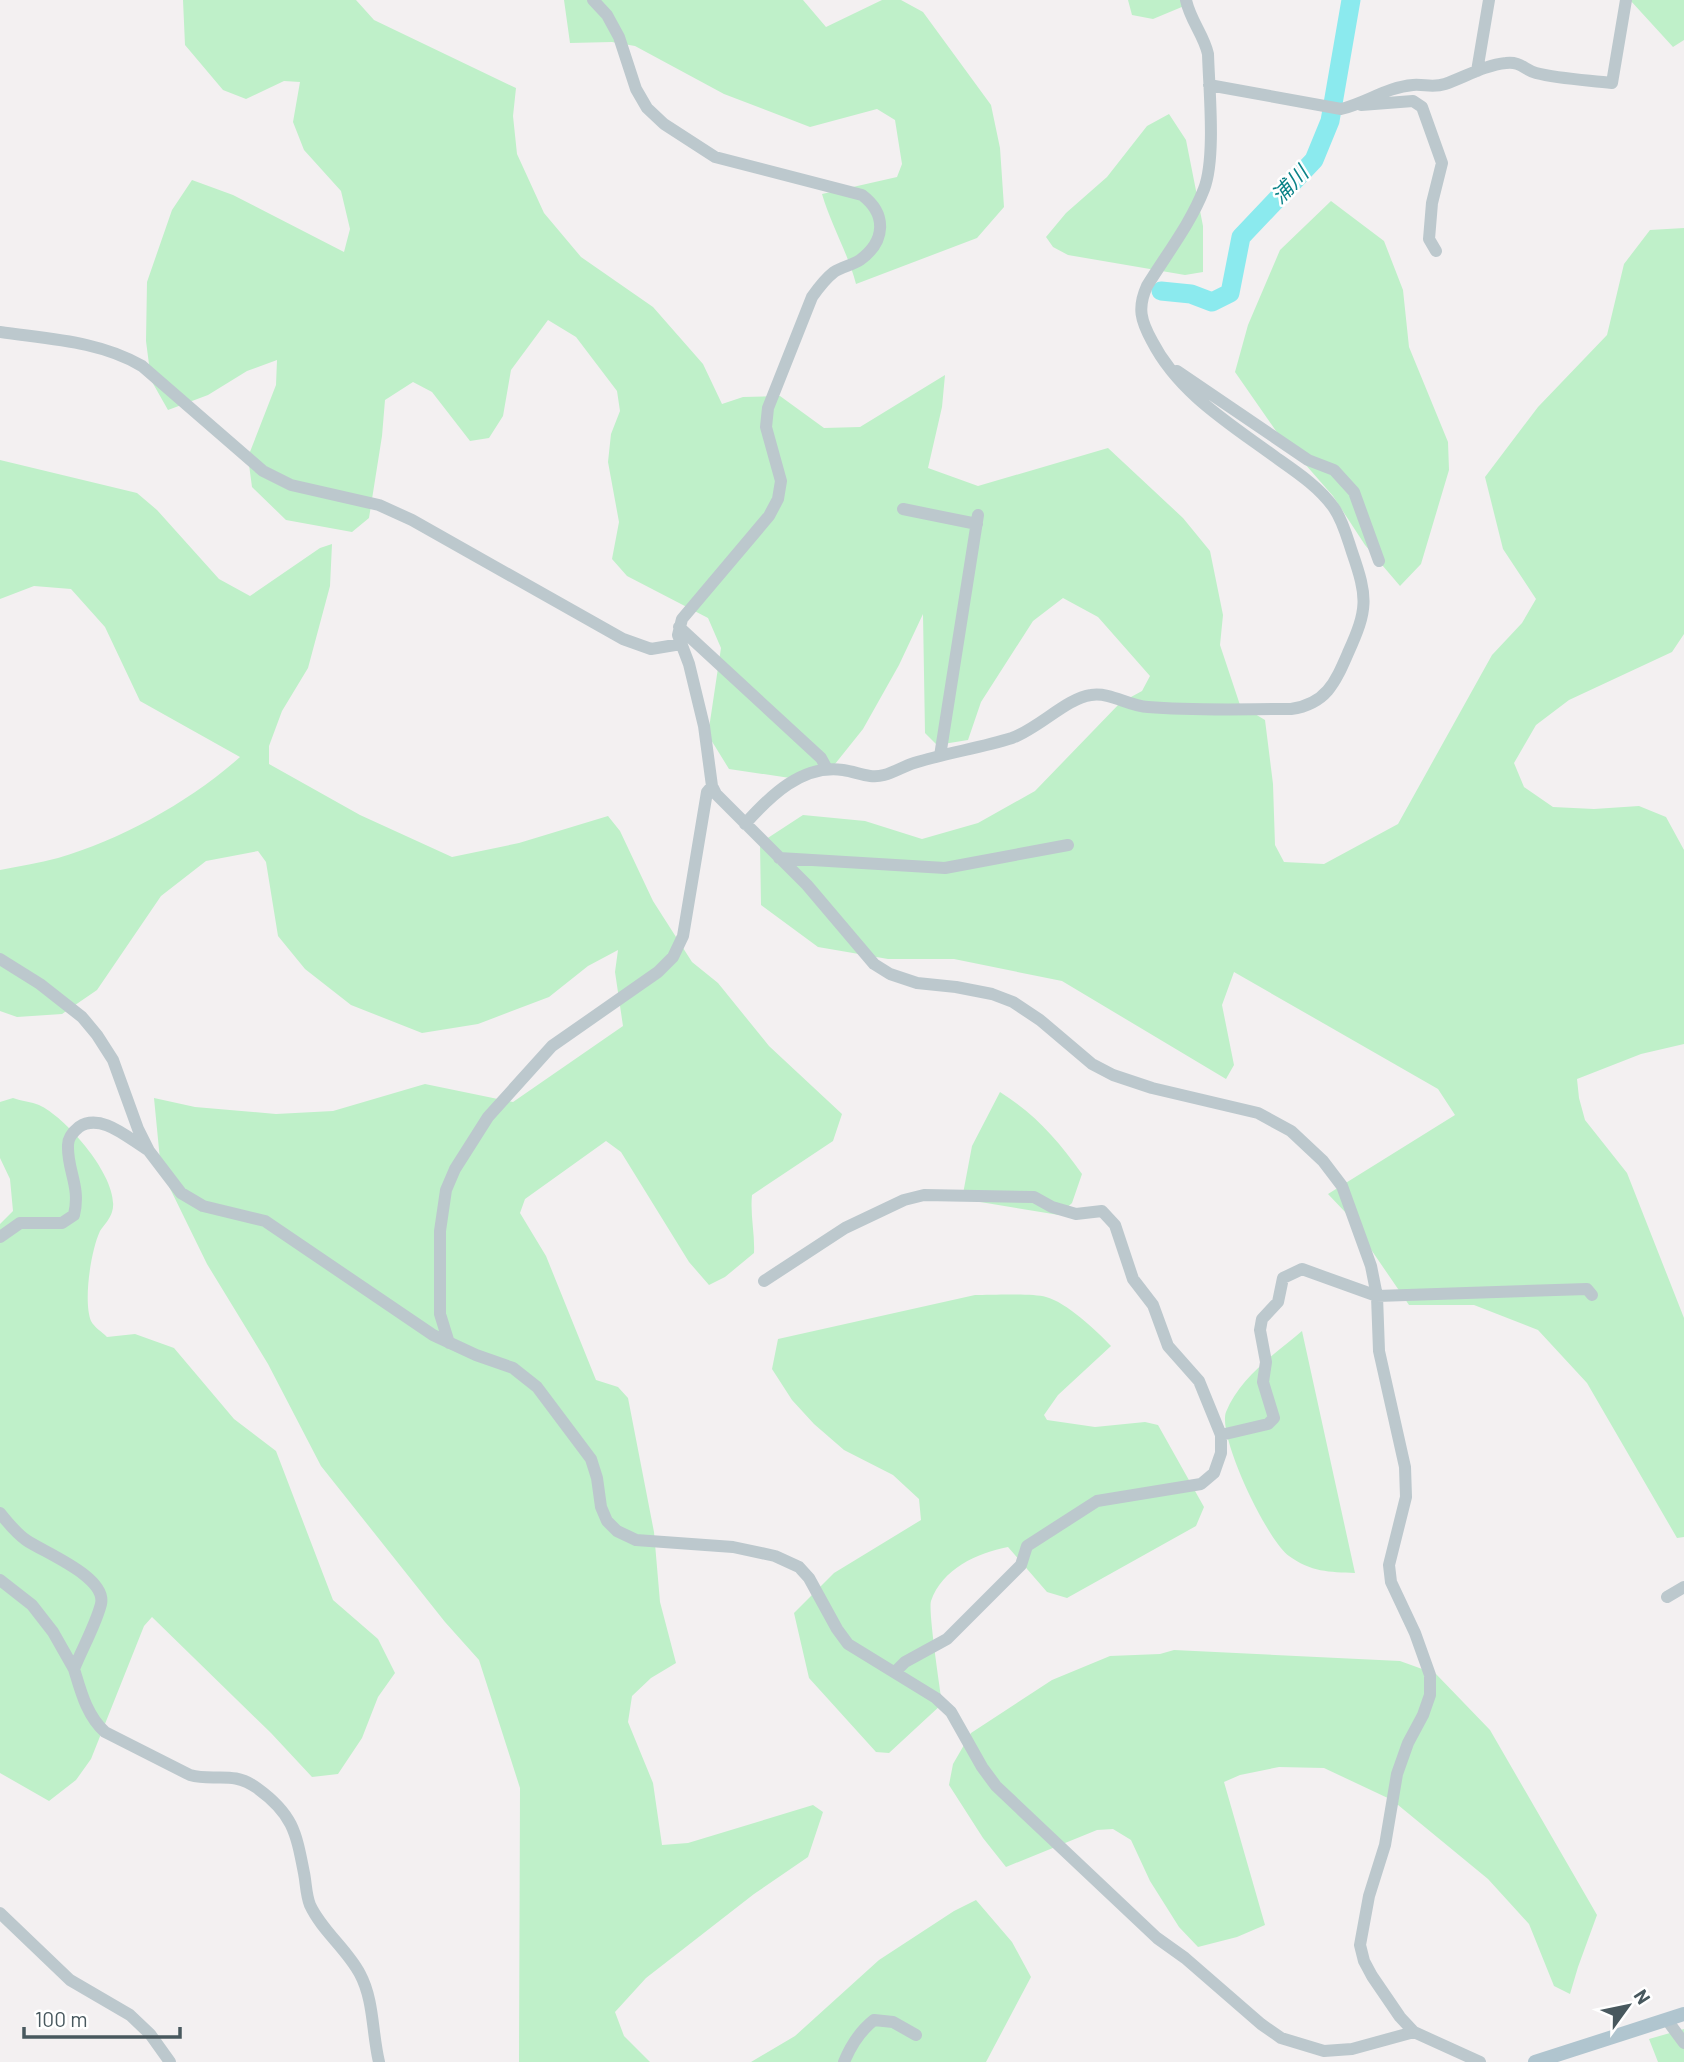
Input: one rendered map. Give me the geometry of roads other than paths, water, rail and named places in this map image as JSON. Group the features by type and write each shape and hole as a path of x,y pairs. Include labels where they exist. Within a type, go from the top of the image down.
{"main road":[{"path":"1535,2062 1684,2014"}],"street":[{"path":"593,0 607,15 619,37 636,89 647,108 664,124 715,157 862,195 874,204 880,218 880,233 871,249 859,260 837,270 823,281 812,297 768,408 766,427 781,481 778,499 769,516 682,619 679,627 681,644 689,664 704,726 712,786 721,801 831,912 873,964 890,974 917,983 992,994 1013,1002 1040,1020 1092,1064 1113,1076 1258,1113 1291,1131 1324,1161 1342,1186 1371,1266 1377,1296 1379,1350 1405,1467 1406,1497 1389,1565 1391,1582 1415,1633 1430,1675 1430,1695 1396,1774 1385,1845 1369,1896 1360,1945 1372,1976 1400,2017 1414,2032 1480,2062"},
{"path":"745,824 769,797 814,771 844,770 868,777 876,776 1015,737 1090,695 1107,695 1145,707 1291,709 1306,707 1329,691 1362,622 1365,606 1364,589 1343,526 1320,491 1220,417 1170,371 1143,324 1140,310 1147,286 1198,204 1210,160 1206,43 1192,19 1186,0"},
{"path":"1476,71 1489,0"},
{"path":"1354,106 1377,94 1414,85 1444,85 1476,71 1505,63 1519,63 1537,73 1612,83 1626,0"},
{"path":"1209,85 1341,109 1413,101 1422,107 1442,163 1432,203 1429,239 1436,251"},
{"path":"0,332 98,347 123,355 142,366 263,471 279,480 390,510 623,639 651,649 681,644"},
{"path":"1170,371 1178,371 1308,460 1334,470 1353,492 1379,561"},
{"path":"903,509 978,519 940,756"},
{"path":"679,627 821,758 827,769"},
{"path":"449,1343 440,1314 440,1231 446,1190 455,1169 488,1117 552,1046 658,972 673,957 683,936 707,792 712,786"},
{"path":"779,858 945,868 1068,845"},
{"path":"0,959 40,984 82,1017 97,1035 113,1060 138,1129 149,1151 181,1193 203,1206 265,1221 449,1343 513,1368 537,1387 591,1459 601,1507 607,1521 617,1531 636,1540 733,1547 775,1556 799,1567 809,1578 848,1644 936,1698 951,1712 996,1786 1157,1938 1185,1958 1261,2024 1281,2038 1324,2051 1352,2049 1414,2032"},
{"path":"0,1237 20,1223 62,1223 74,1215 78,1200 68,1143 74,1131 85,1123 104,1123 149,1151"},
{"path":"764,1281 845,1228 904,1200 924,1195 1034,1197 1052,1207 1076,1214 1102,1210 1115,1225 1133,1279 1153,1305 1168,1346 1199,1381 1221,1435 1221,1453 1214,1473 1201,1484 1097,1501 1027,1546 1021,1565 947,1639 905,1662 896,1671"},
{"path":"1221,1435 1268,1424 1274,1418 1263,1382 1266,1362 1260,1329 1262,1319 1278,1302 1283,1278 1302,1269 1377,1296 1587,1289 1592,1295"},
{"path":"0,1513 10,1527 25,1539 89,1578 99,1588 102,1602 74,1669"},
{"path":"0,1580 32,1605 53,1632 74,1669 85,1703 96,1724 105,1732 190,1775 200,1778 223,1776 256,1787 284,1812 295,1831 309,1902 360,1973 368,1993 379,2062"},
{"path":"1667,1597 1684,1587"},
{"path":"0,1913 70,1980 130,2015 150,2034 170,2062"},
{"path":"844,2062 864,2028 874,2020 893,2022 916,2035"},
{"path":"1667,2020 1684,2043"}],"waterway":[{"name":"浦川","path":"1161,291 1191,294 1212,302 1230,293 1241,237 1314,160 1330,121 1351,0"}]}
